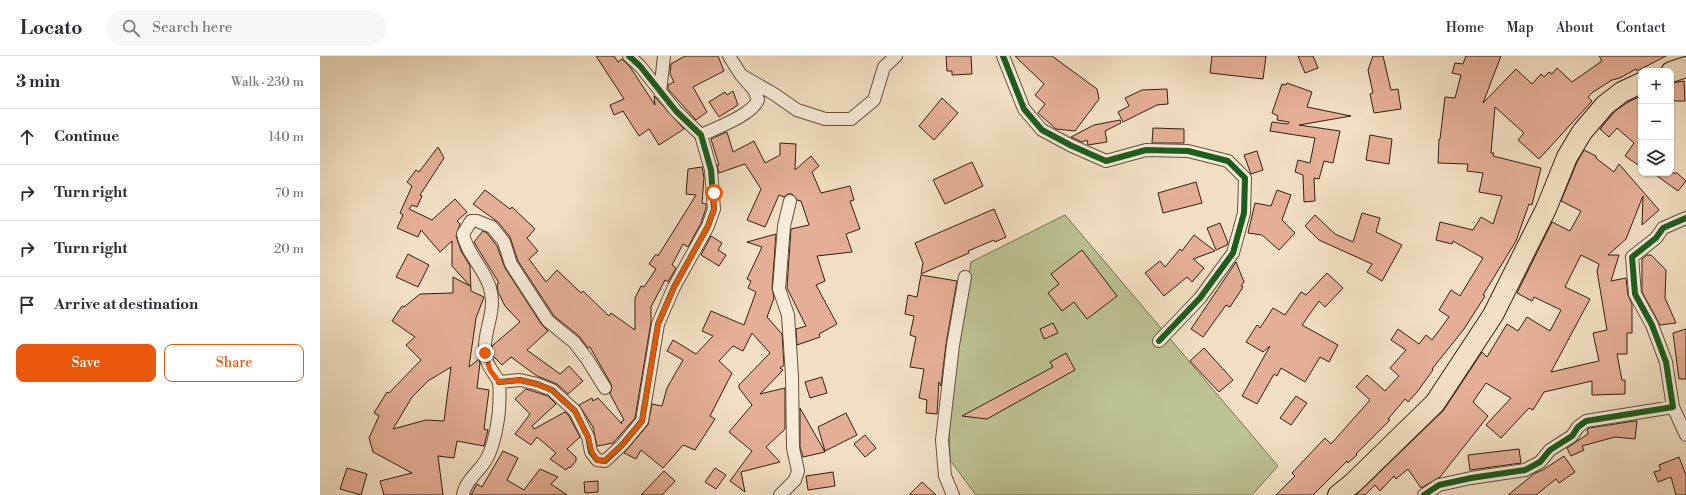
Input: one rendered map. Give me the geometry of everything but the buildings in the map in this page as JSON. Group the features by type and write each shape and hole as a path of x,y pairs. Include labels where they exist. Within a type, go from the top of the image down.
{"main road":[{"path":"1674,71 1686,67"},
{"path":"1338,495 1353,483 1434,403 1493,315 1546,209 1567,157 1582,132 1606,105 1622,92 1638,84"}],"street":[{"path":"499,382 520,380 537,384 552,390 575,411 588,437 592,452 597,460 604,461 622,445 642,421 658,324 674,287 708,226 714,209 711,170 701,135 676,111 640,66 629,56"},
{"path":"660,92 664,56"},
{"path":"701,135 755,107 758,100 754,90 740,75 729,56"},
{"path":"740,75 774,94 797,110 825,120 851,119 874,100 884,67 896,56"},
{"path":"1003,56 1024,109 1042,130 1072,146 1106,161 1146,150 1188,151 1228,161 1245,178 1244,213 1233,254 1200,298 1159,341"},
{"path":"780,495 795,480 798,472 793,448 792,376 788,315 779,289 784,226 790,201"},
{"path":"1686,218 1663,228 1656,238 1632,257 1635,294 1652,325 1666,362 1673,407 1686,435"},
{"path":"463,495 466,485 485,461 492,443 498,420 499,382 490,370 485,353 485,336 491,319 492,304 490,288 483,271 465,244 463,234 471,221 477,221 492,227 504,242 511,264 548,321 574,342 587,359 604,388"},
{"path":"954,495 945,476 942,440 953,345 965,277"},
{"path":"1424,495 1439,485 1471,478 1504,475 1525,470 1540,462 1550,450 1572,436 1578,427 1586,421 1673,407"}],"green space":[{"path":"1065,215 1278,466 1252,495 976,495 950,460 949,404 971,262"}],"cycle path":[{"path":"499,382 520,380 537,384 552,390 575,411 588,437 591,452 597,460 605,461 622,445 642,421 658,324 674,287 708,226 714,209 711,170 701,135 676,111 640,66 629,56"},
{"path":"1003,56 1024,109 1042,130 1072,146 1106,161 1146,150 1188,151 1228,161 1245,178 1244,213 1233,253 1200,298 1159,341"},
{"path":"1424,495 1439,485 1471,478 1525,470 1540,462 1550,450 1572,436 1578,427 1586,421 1673,407 1666,362 1652,325 1635,294 1632,257 1656,238 1663,228 1686,218"}],"route":[{"path":"485,353 490,370 499,382 520,380 537,384 552,390 575,411 588,437 592,452 597,460 604,461 622,445 642,421 658,324 674,287 708,226 714,209 714,193"}]}
